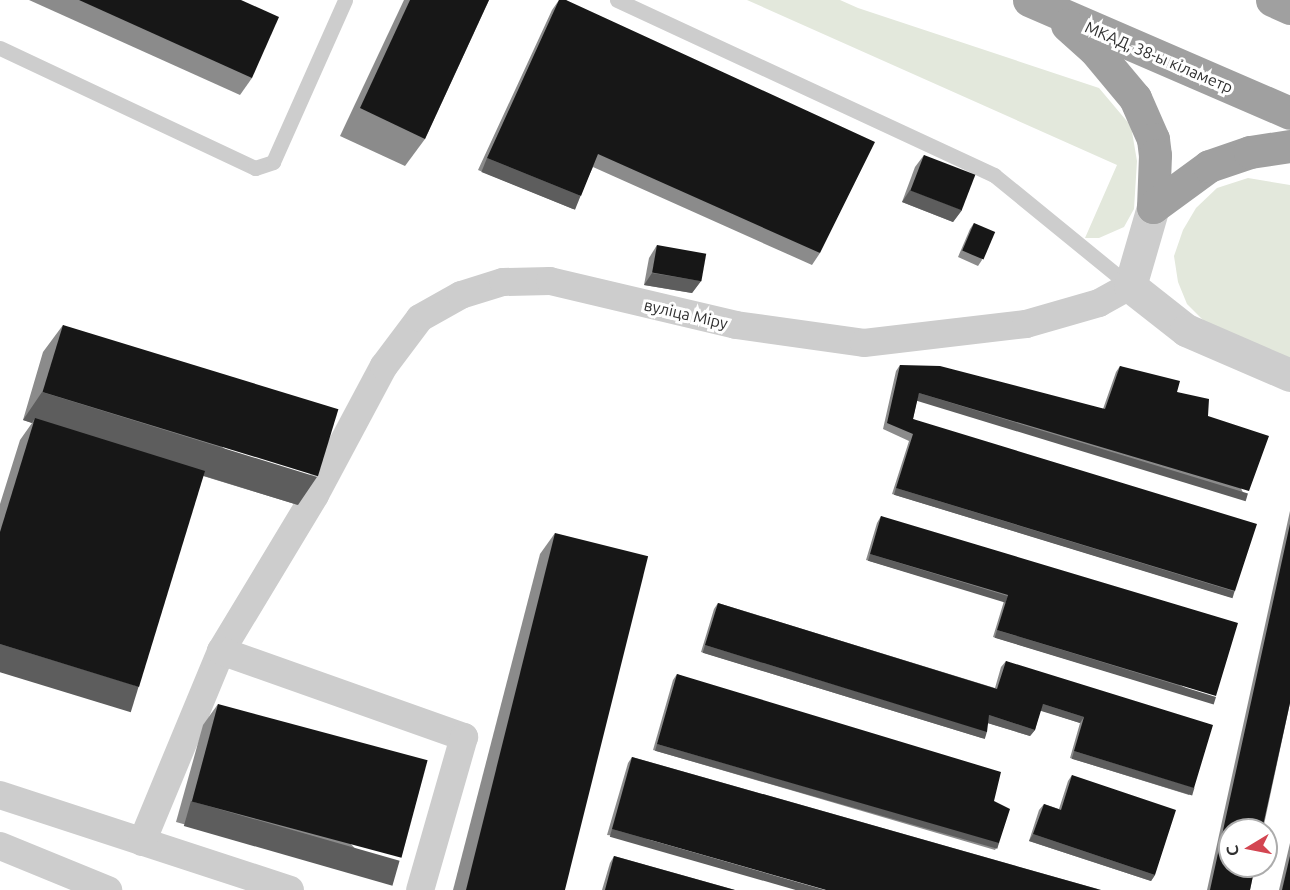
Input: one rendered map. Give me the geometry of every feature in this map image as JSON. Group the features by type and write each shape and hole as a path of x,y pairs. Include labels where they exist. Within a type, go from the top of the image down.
{"highway":[{"path":"1272,0 1290,8"},
{"path":"1040,5 1094,50 1136,98 1153,140 1154,207"},
{"name":"МКАД, 38-ы кіламетр","path":"1040,5 1290,114"},
{"path":"1154,207 1209,166 1250,152 1290,146"}],"street":[{"path":"1154,207 1130,286 1186,330 1290,375"},
{"name":"вуліца Міру","path":"142,842 221,651 329,470 384,366 420,318 461,295 503,282 550,281 736,325 864,344 1026,324 1099,303 1130,286"},
{"path":"221,651 464,736 420,890"},
{"path":"0,795 290,890"},
{"path":"0,846 108,890"}],"lane":[{"path":"0,48 255,168 273,162 345,0"},
{"path":"617,0 994,175 1130,286"}],"shaded area":[{"path":"747,0 840,0 1099,88 1131,126 1137,161 1134,209 1124,227 1099,238 1085,238 1117,165"},
{"path":"1248,178 1290,185 1290,359 1206,323 1187,304 1178,282 1174,256 1183,230 1196,208 1217,188"}],"building":[{"path":"79,0 241,0 279,17 252,78"},
{"path":"410,0 489,0 425,139 360,108"},
{"path":"559,0 566,0 875,142 820,253 598,154 581,196 487,158"},
{"path":"924,155 975,175 962,210 910,190"},
{"path":"974,223 995,232 983,260 962,251"},
{"path":"657,245 706,254 701,281 652,273"},
{"path":"63,325 338,409 318,476 43,392"},
{"path":"900,365 940,366 1105,409 1120,366 1180,381 1177,392 1209,399 1208,416 1269,436 1249,491 919,393 913,419 1257,524 1235,591 896,488 913,434 887,423"},
{"path":"35,418 205,471 139,687 0,644 0,532"},
{"path":"881,516 1238,623 1216,696 997,630 1008,595 870,554"},
{"path":"1290,524 1290,703 1265,818 1226,818"},
{"path":"555,533 648,556 565,890 466,890"},
{"path":"718,603 997,689 1006,661 1213,725 1194,788 1074,751 1084,717 1043,704 1035,730 989,715 987,732 705,645"},
{"path":"677,674 1001,772 994,801 1010,809 999,843 657,744"},
{"path":"218,704 428,760 401,858 192,802"},
{"path":"632,757 1101,890 826,890 612,829"},
{"path":"1072,775 1176,810 1155,875 1033,834 1044,804 1061,810"},
{"path":"1218,853 1218,878 1252,878 1250,890 1210,890"},
{"path":"614,856 735,890 605,890"},
{"path":"1290,856 1290,890 1282,890"}]}
